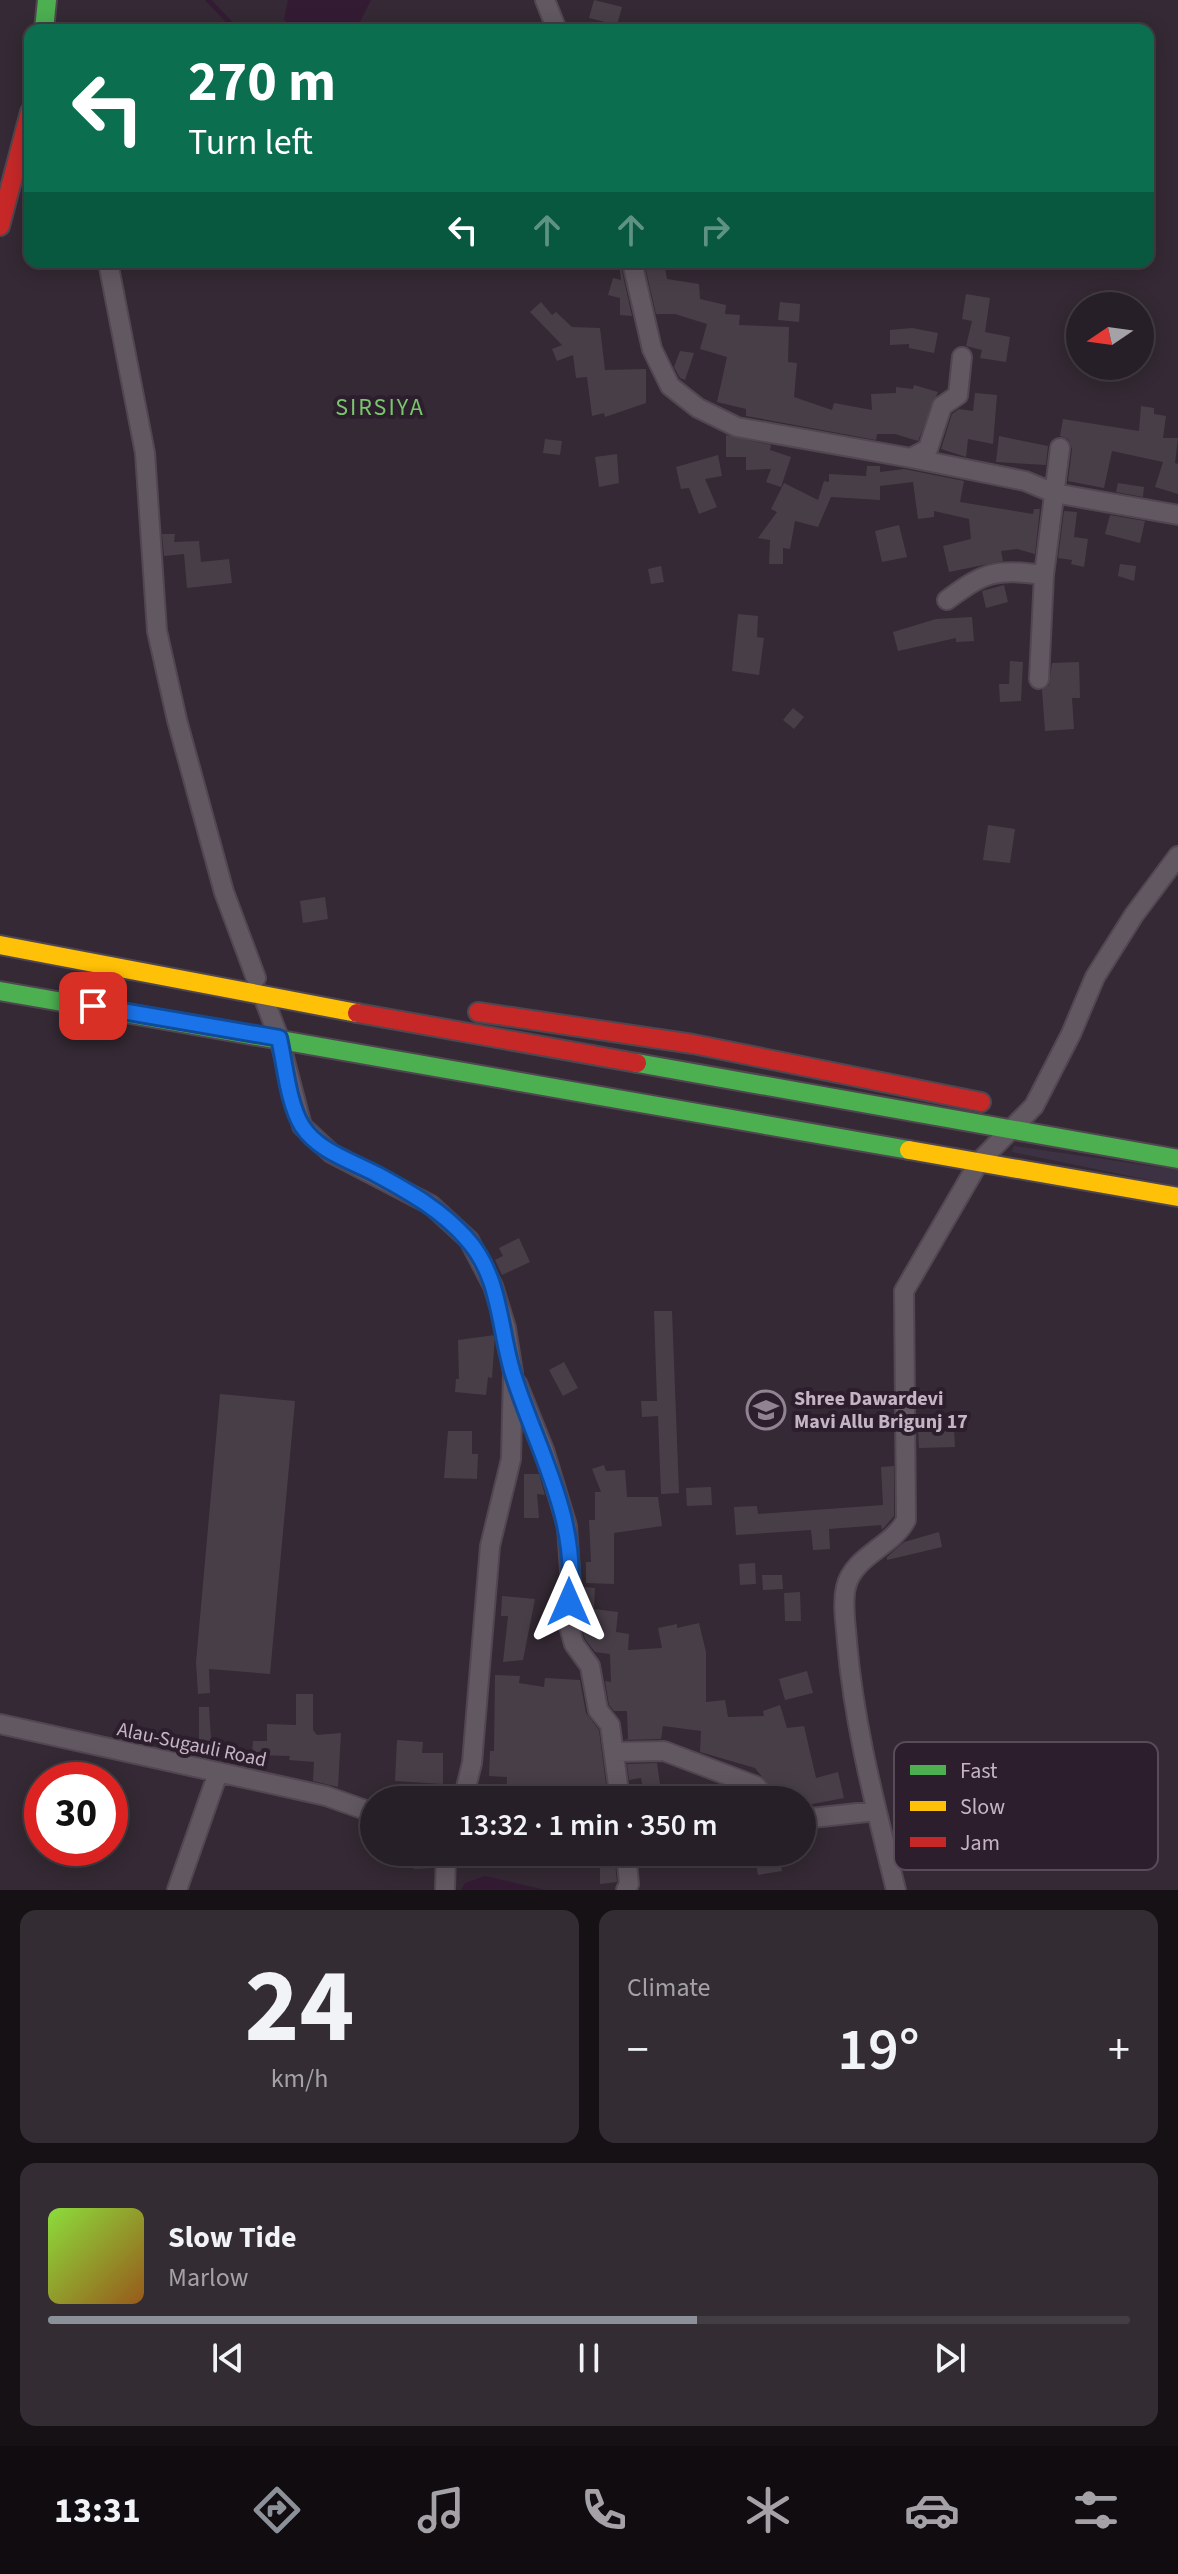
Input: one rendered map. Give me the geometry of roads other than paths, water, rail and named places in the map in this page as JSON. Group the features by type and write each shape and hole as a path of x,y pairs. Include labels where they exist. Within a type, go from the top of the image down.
{"highway":[{"path":"45,24 47,0"},
{"path":"0,226 24,135"},
{"path":"0,932 208,973 350,992"},
{"path":"0,945 263,996 1178,1159"},
{"path":"0,991 1178,1197"},
{"path":"459,1009 693,1044 1037,1113"}],"street":[{"path":"545,0 555,24"},
{"path":"109,268 145,453 157,631 177,720 224,892 256,978"},
{"path":"633,268 652,349 670,386 698,408 737,427 911,458 1025,481 1054,493 1178,515"},
{"path":"911,458 928,449 942,406 958,395 962,357"},
{"path":"1039,679 1044,575 1060,448"},
{"path":"947,600 979,576 1002,571 1044,575"},
{"path":"896,1890 876,1811 849,1662 846,1587 854,1570 898,1535 906,1520 904,1291 979,1162 1037,1113 1095,977 1134,915 1178,856"},
{"path":"263,996 279,1038 302,1126 331,1153 431,1205 469,1240 493,1286 506,1328 513,1373 511,1459 490,1546 472,1763 466,1786"},
{"path":"513,1373 544,1450 567,1526 571,1586 567,1619 574,1644 590,1666 598,1710 610,1725 619,1786"},
{"name":"Alau-Sugauli Road","path":"0,1724 326,1796 360,1808"},
{"path":"615,1752 664,1751 756,1786"},
{"path":"177,1890 218,1773"},
{"path":"816,1817 876,1811"},
{"path":"445,1890 446,1866"},
{"path":"626,1890 629,1884 627,1866"}],"waterway":[{"path":"208,0 231,24"}],"place":[{"name":"Shree Dawardevi Mavi Allu Brigunj 17","path":"766,1410"}],"district":[{"name":"SIRSIYA","path":"380,407"}]}
